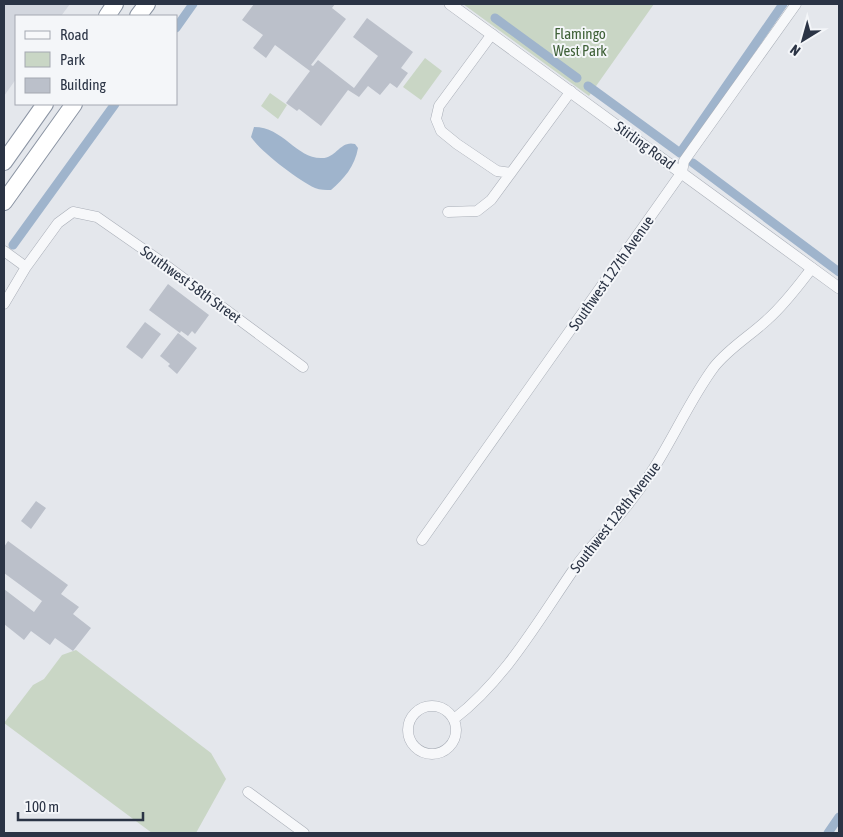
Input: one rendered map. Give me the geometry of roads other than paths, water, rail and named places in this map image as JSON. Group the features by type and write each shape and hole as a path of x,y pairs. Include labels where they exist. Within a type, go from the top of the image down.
{"highway":[{"path":"107,15 115,4"},
{"path":"139,15 147,4"},
{"path":"4,162 44,105"},
{"path":"4,202 73,105"}],"street":[{"name":"Stirling Road","path":"450,4 839,288"},
{"name":"Southwest 127th Avenue","path":"422,540 682,172 684,161 796,4"},
{"path":"492,34 438,106 436,119 442,131 456,144 497,170 511,173"},
{"path":"448,212 477,212 491,200 571,91"},
{"name":"Southwest 58th Street","path":"26,267 58,223 73,212 97,217 156,258 303,367"},
{"path":"4,251 26,267 4,304"},
{"name":"Southwest 128th Avenue","path":"454,719 500,673 528,637 584,556 625,508 653,469 700,388 716,366 735,346 784,305 812,268"},
{"path":"427,706 443,708 454,719 456,726 454,740 438,753 431,754 418,749 408,736 409,720 420,708 427,706"},
{"path":"248,792 304,833"}],"water":[{"path":"254,127 264,128 273,132 312,157 326,158 350,143 355,144 358,148 357,155 348,172 331,190 317,189 271,158 251,137"}],"waterway":[{"path":"178,25 193,4"},
{"path":"588,86 680,153 783,4"},
{"path":"495,18 577,78"},
{"path":"13,245 114,105"},
{"path":"693,163 839,272"},
{"path":"828,833 839,817"}],"park label":[{"name":"Flamingo West Park","path":"580,42"}]}
